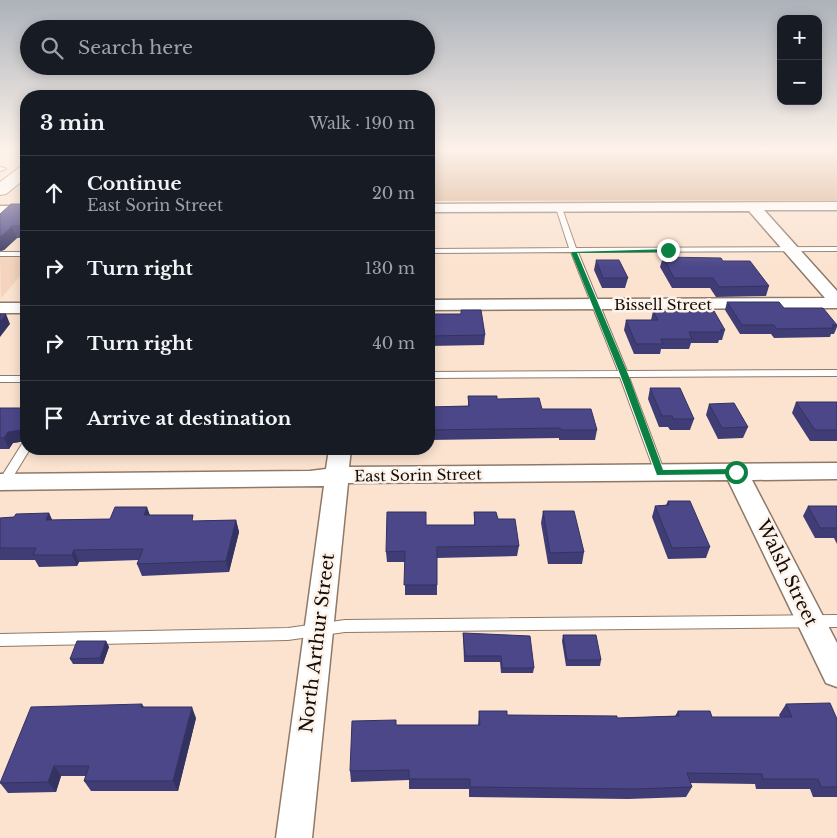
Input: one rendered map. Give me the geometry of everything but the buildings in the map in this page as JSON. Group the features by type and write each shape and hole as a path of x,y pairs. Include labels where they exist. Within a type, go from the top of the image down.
{"street":[{"path":"435,208 837,206"},
{"path":"753,207 837,302"},
{"path":"0,210 20,210"},
{"name":"Bissell Street","path":"435,305 837,302"},
{"path":"0,308 20,308"},
{"name":"North Arthur Street","path":"294,838 339,455"},
{"name":"East Sorin Street","path":"2,482 310,480 358,474 837,471"},
{"name":"Walsh Street","path":"736,472 837,674"}],"lane":[{"path":"559,208 574,252 597,304 660,473"},
{"path":"435,251 574,252 837,249"},
{"path":"0,254 20,254"},
{"path":"435,375 837,373"},
{"path":"0,379 20,379"},
{"path":"2,482 20,455"},
{"path":"0,640 261,635 346,626 837,621"}],"shaded area":[{"path":"435,188 837,188 837,200 435,201"},
{"path":"0,256 20,256 20,276 1,298"}],"route":[{"path":"668,250 574,252 597,304 660,473 736,472"}]}
